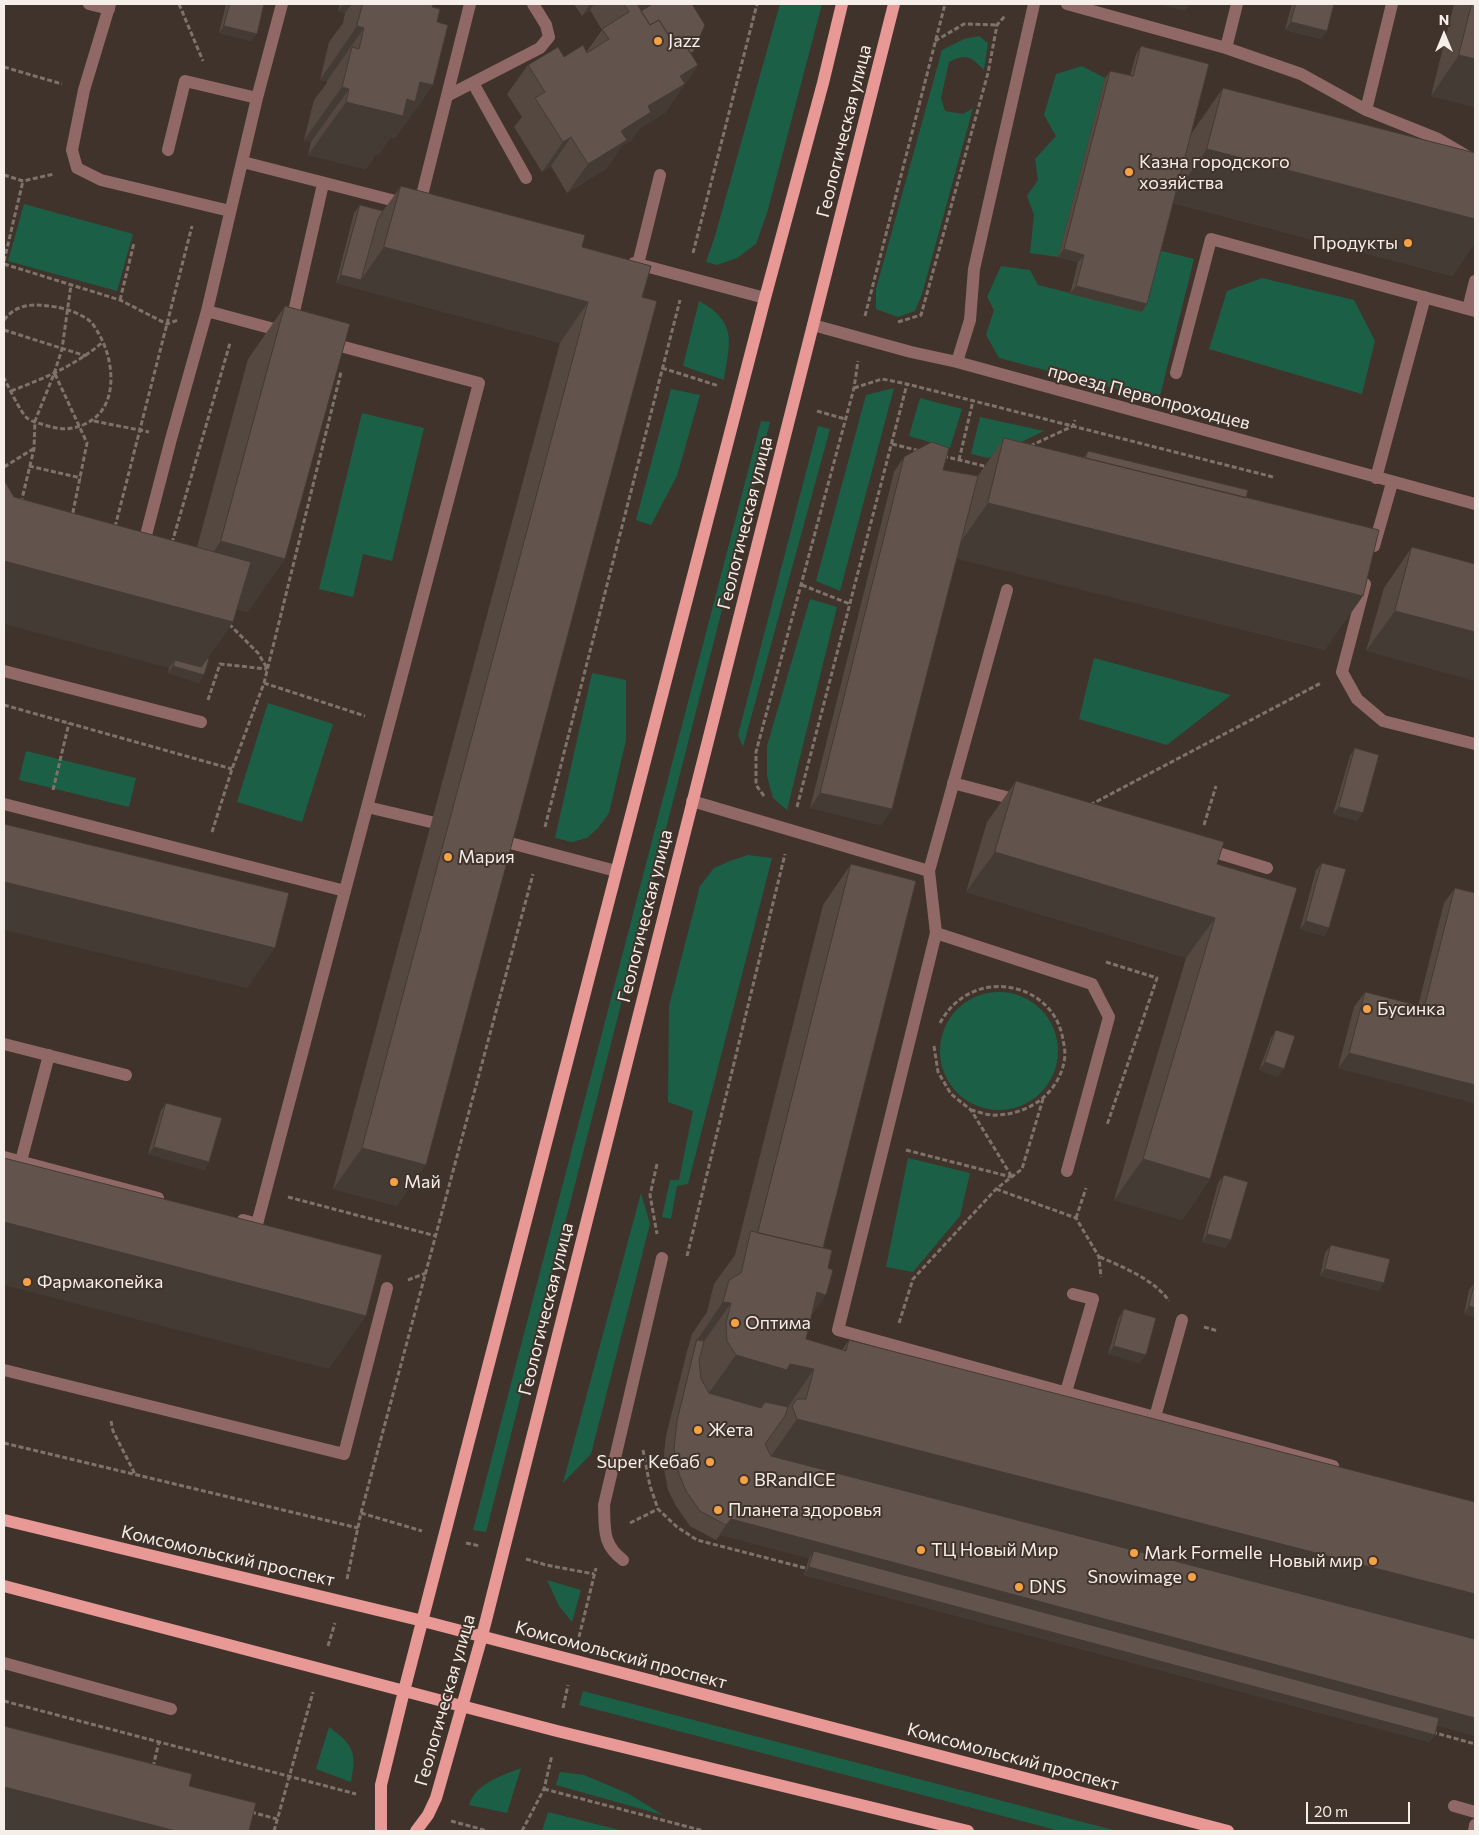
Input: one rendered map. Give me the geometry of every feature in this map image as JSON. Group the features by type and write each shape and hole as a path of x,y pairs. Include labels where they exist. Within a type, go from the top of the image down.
{"main road":[{"name":"Геологическая улица","path":"381,1831 381,1785 404,1691 842,4"},
{"name":"Геологическая улица","path":"416,1831 428,1815 436,1798 482,1636 894,4"},
{"name":"Комсомольский проспект","path":"4,1520 423,1621 1228,1831"},
{"path":"4,1586 320,1670 940,1828 968,1831"}],"street":[{"path":"89,4 110,6 84,90 72,150 77,168 101,180 230,211"},
{"path":"112,540 133,546 140,544 145,539 207,311 257,98 282,4"},
{"path":"243,162 424,209 447,96 470,4"},
{"path":"447,96 540,48 549,37 546,25 533,4"},
{"path":"956,362 970,320 974,269 1034,4"},
{"path":"1067,4 1226,48 1302,74 1366,110 1436,138 1475,161"},
{"path":"1226,48 1238,4"},
{"path":"1366,110 1392,4"},
{"path":"168,150 185,81 257,98"},
{"path":"474,83 526,178"},
{"path":"638,264 660,175"},
{"path":"207,311 294,334 323,184"},
{"path":"1176,373 1211,239 1471,310 1475,280"},
{"path":"619,259 765,298"},
{"path":"1376,478 1425,297"},
{"name":"проезд Первопроходцев","path":"813,325 911,352 956,362 1475,504"},
{"path":"229,1216 257,1224 479,382 318,340"},
{"path":"1392,482 1342,672 1358,699 1382,721 1475,744"},
{"path":"1007,590 929,871 936,933 838,1330 1344,1468"},
{"path":"4,671 201,722"},
{"path":"954,783 1035,805"},
{"path":"692,801 929,871"},
{"path":"4,804 345,891"},
{"path":"367,808 431,822"},
{"path":"496,839 616,871"},
{"path":"1194,846 1267,868"},
{"path":"936,933 1092,984 1109,1017 1067,1171"},
{"path":"4,1044 126,1075"},
{"path":"21,1161 49,1056"},
{"path":"4,1157 172,1201"},
{"path":"623,1560 613,1552 605,1536 604,1505 662,1258"},
{"path":"4,1370 344,1454 387,1288"},
{"path":"1066,1392 1093,1299 1073,1294"},
{"path":"1156,1417 1182,1320"},
{"path":"4,1663 171,1709"},
{"path":"1454,1806 1475,1812"},
{"path":"1474,1831 1475,1825"}],"path":[{"path":"179,4 215,88"},
{"path":"274,1831 288,1775 342,1601 358,1528 539,851 757,4"},
{"path":"790,830 756,786 756,752 854,388 865,317 945,4"},
{"path":"891,320 900,322 922,315 988,73 997,25 964,24 935,41"},
{"path":"4,67 84,90"},
{"path":"4,175 23,181 77,168"},
{"path":"23,181 4,262 120,300 167,324"},
{"path":"112,540 198,203"},
{"path":"120,300 134,243"},
{"path":"21,504 34,449 35,421 62,349 72,285"},
{"path":"4,320 8,314 21,306 43,305 68,310 91,322 104,342 111,366 112,385 103,411 94,421 69,429 58,429 26,417 4,378"},
{"path":"865,317 874,318"},
{"path":"4,330 86,356"},
{"path":"11,391 54,374 86,356 104,342"},
{"path":"206,854 232,769 264,683 347,348"},
{"path":"54,374 87,443 72,520"},
{"path":"854,388 882,379 907,384 1281,478"},
{"path":"657,1164 650,1195 662,1258 685,1263 790,830 907,384"},
{"path":"1029,446 1073,426 1083,397"},
{"path":"959,460 973,401"},
{"path":"94,421 140,430 171,439"},
{"path":"892,444 920,451"},
{"path":"4,467 34,449"},
{"path":"940,455 984,466 993,462"},
{"path":"29,466 81,478"},
{"path":"802,586 850,604"},
{"path":"223,618 258,652 267,669"},
{"path":"201,722 220,664 267,669"},
{"path":"1089,806 1342,672"},
{"path":"264,683 389,724"},
{"path":"4,705 232,769"},
{"path":"47,814 69,723"},
{"path":"1194,846 1216,786"},
{"path":"891,1344 913,1279 996,1189 1022,1169 1043,1099 1058,1079 1065,1054 1061,1029 1048,1007 1028,992 1003,986 978,989 956,1002 941,1022 938,1030"},
{"path":"936,1038 934,1047 938,1072 951,1094 971,1110 1012,1177"},
{"path":"971,1110 996,1116 1021,1112 1043,1099"},
{"path":"884,1144 1012,1177"},
{"path":"996,1189 1076,1218 1100,1257 1101,1275 1093,1299"},
{"path":"266,1191 436,1236"},
{"path":"1100,1257 1133,1272 1164,1294 1182,1320 1218,1331"},
{"path":"387,1288 426,1273"},
{"path":"107,1395 113,1431 135,1475"},
{"path":"646,1441 643,1450 648,1477 658,1509 677,1527 697,1540 812,1570"},
{"path":"4,1443 358,1528"},
{"path":"605,1536 658,1509"},
{"path":"4,1701 380,1800"},
{"path":"1427,1731 1475,1744"},
{"path":"153,1768 159,1742"},
{"path":"544,1789 704,1831"},
{"path":"249,1812 277,1819"},
{"path":"428,1815 488,1831"}],"green space":[{"path":"780,4 822,4 767,213 756,244 737,258 717,265 706,262"},
{"path":"979,36 988,43 984,70 968,57 959,57 949,62 941,98 945,111 963,114 973,108 922,294 915,311 898,317 876,309 876,289 942,50 964,39"},
{"path":"1082,66 1105,78 1058,257 1030,253 1034,215 1027,196 1038,180 1035,159 1056,136 1044,115 1056,74"},
{"path":"24,204 133,234 117,291 8,261"},
{"path":"1158,250 1194,259 1159,400 999,358 986,335 994,310 987,297 1001,266 1030,270 1038,285 1070,293"},
{"path":"1262,278 1354,300 1375,341 1362,394 1209,349 1227,291"},
{"path":"699,301 712,309 726,325 729,344 724,380 683,366"},
{"path":"894,388 840,591 816,581 866,395"},
{"path":"671,389 700,395 677,476 651,525 636,520"},
{"path":"920,398 962,409 950,448 909,436"},
{"path":"362,413 424,428 392,561 363,554 353,597 319,589"},
{"path":"980,417 1044,431 988,458 971,454"},
{"path":"761,421 770,422 486,1532 473,1530"},
{"path":"818,426 830,429 743,747 738,735"},
{"path":"810,599 837,607 787,810 773,798 767,776 767,746"},
{"path":"1094,658 1231,695 1167,745 1079,719"},
{"path":"592,673 626,680 626,740 609,813 598,828 587,838 572,842 555,838"},
{"path":"268,703 333,724 302,822 237,802"},
{"path":"26,751 136,778 129,807 19,780"},
{"path":"748,855 772,858 688,1184 677,1186 671,1219 662,1217 670,1180 679,1180 693,1111 668,1102 669,1006 700,886 714,868"},
{"path":"999,992 1021,997 1032,1002 1048,1018 1053,1029 1058,1051 1053,1073 1048,1084 1032,1100 1021,1105 999,1110 977,1105 966,1100 950,1084 945,1073 940,1051 945,1029 950,1018 966,1002 977,997"},
{"path":"908,1158 970,1173 960,1216 913,1272 886,1267"},
{"path":"641,1193 650,1224 591,1454 563,1483"},
{"path":"547,1580 581,1590 572,1622 559,1606"},
{"path":"583,1691 1117,1831 1060,1831 579,1705"},
{"path":"329,1727 348,1744 351,1750 353,1771 351,1782 316,1769"},
{"path":"521,1768 507,1813 469,1805 477,1791 490,1781"},
{"path":"560,1772 584,1775 629,1794 663,1815 556,1785"},
{"path":"548,1812 623,1831 542,1831"}],"building":[{"path":"230,4 264,4 257,34 224,26"},
{"path":"363,4 433,4 432,7 440,9 437,22 448,25 433,85 420,82 415,102 407,99 403,116 346,102 349,89 342,87 352,47 359,49 364,28 357,26"},
{"path":"624,4 637,4 650,25 659,20 677,49 685,44 698,65 680,76 685,84 648,106 651,112 621,131 627,140 588,164 571,137 563,142 535,98 545,92 528,65 558,47 564,57 583,45 587,53 609,39 602,29 629,12"},
{"path":"652,4 692,4 705,25 693,52 690,53 685,44 677,49 659,20 650,25 641,11"},
{"path":"1296,4 1334,4 1327,31 1291,22"},
{"path":"1472,4 1475,4 1475,59 1459,55"},
{"name":"Казна городского хозяйства","path":"1141,46 1209,64 1147,304 1076,286 1084,255 1064,249 1110,71 1133,76"},
{"path":"1223,88 1475,153 1475,219 1207,149"},
{"path":"401,186 585,235 582,247 651,266 642,297 657,301 426,1165 362,1148 588,302 384,247"},
{"path":"360,205 383,211 378,219 361,280 341,275"},
{"path":"285,306 350,324 285,559 221,541"},
{"path":"1004,438 1379,530 1363,596 988,503"},
{"path":"932,442 949,448 943,470 978,476 892,809 820,793 904,457"},
{"path":"1088,451 1248,490 1246,498 1086,458"},
{"path":"4,480 14,497 251,562 233,622 4,561"},
{"path":"1412,547 1475,564 1475,632 1395,611"},
{"path":"209,659 204,675 173,666 175,660 201,667"},
{"path":"1355,748 1379,755 1363,813 1339,807"},
{"path":"1016,781 1224,842 1217,864 1297,888 1210,1179 1143,1159 1215,918 995,852"},
{"path":"4,824 289,893 275,948 4,882"},
{"path":"1322,863 1346,869 1329,928 1306,921"},
{"path":"851,864 916,881 823,1248 758,1233"},
{"path":"1455,888 1475,893 1475,1085 1349,1053 1365,992 1424,1007"},
{"path":"1276,1030 1295,1036 1284,1069 1265,1062"},
{"path":"166,1103 222,1118 209,1162 154,1147"},
{"path":"4,1158 382,1255 366,1316 4,1222"},
{"path":"1224,1175 1248,1182 1231,1240 1207,1234"},
{"path":"751,1231 832,1250 828,1268 833,1270 826,1295 817,1292 806,1339 846,1351 849,1340 1475,1502 1475,1594 797,1419 792,1406 797,1399 806,1399 814,1369 790,1364 787,1370 736,1355 727,1341 726,1323 731,1303 723,1302 729,1280 741,1273"},
{"path":"1331,1245 1390,1259 1384,1283 1325,1269"},
{"path":"1475,1282 1475,1308 1469,1306"},
{"path":"1124,1309 1156,1318 1146,1355 1114,1346"},
{"name":"ТЦ Новый Мир","path":"697,1340 704,1341 699,1361 701,1379 709,1393 761,1408 765,1402 788,1407 785,1416 765,1444 771,1456 1475,1639 1475,1718 731,1519 726,1525 700,1511 686,1491 679,1474 674,1449 677,1421"},
{"path":"814,1551 1439,1718 1435,1735 809,1567"},
{"path":"4,1726 192,1774 189,1786 256,1803 249,1831 176,1831 4,1787"}],"place":[{"name":"Jazz","path":"658,41"},
{"name":"Казна городского хозяйства","path":"1129,172"},
{"name":"Продукты","path":"1408,243"},
{"name":"Мария","path":"448,857"},
{"name":"Бусинка","path":"1367,1009"},
{"name":"Май","path":"394,1182"},
{"name":"Фармакопейка","path":"27,1282"},
{"name":"Оптима","path":"735,1323"},
{"name":"Жета","path":"698,1430"},
{"name":"Super Кебаб","path":"710,1462"},
{"name":"BRandICE","path":"744,1480"},
{"name":"Планета здоровья","path":"718,1510"},
{"name":"ТЦ Новый Мир","path":"921,1550"},
{"name":"Mark Formelle","path":"1134,1553"},
{"name":"Новый мир","path":"1373,1561"},
{"name":"Snowimage","path":"1192,1577"},
{"name":"DNS","path":"1019,1587"}]}
